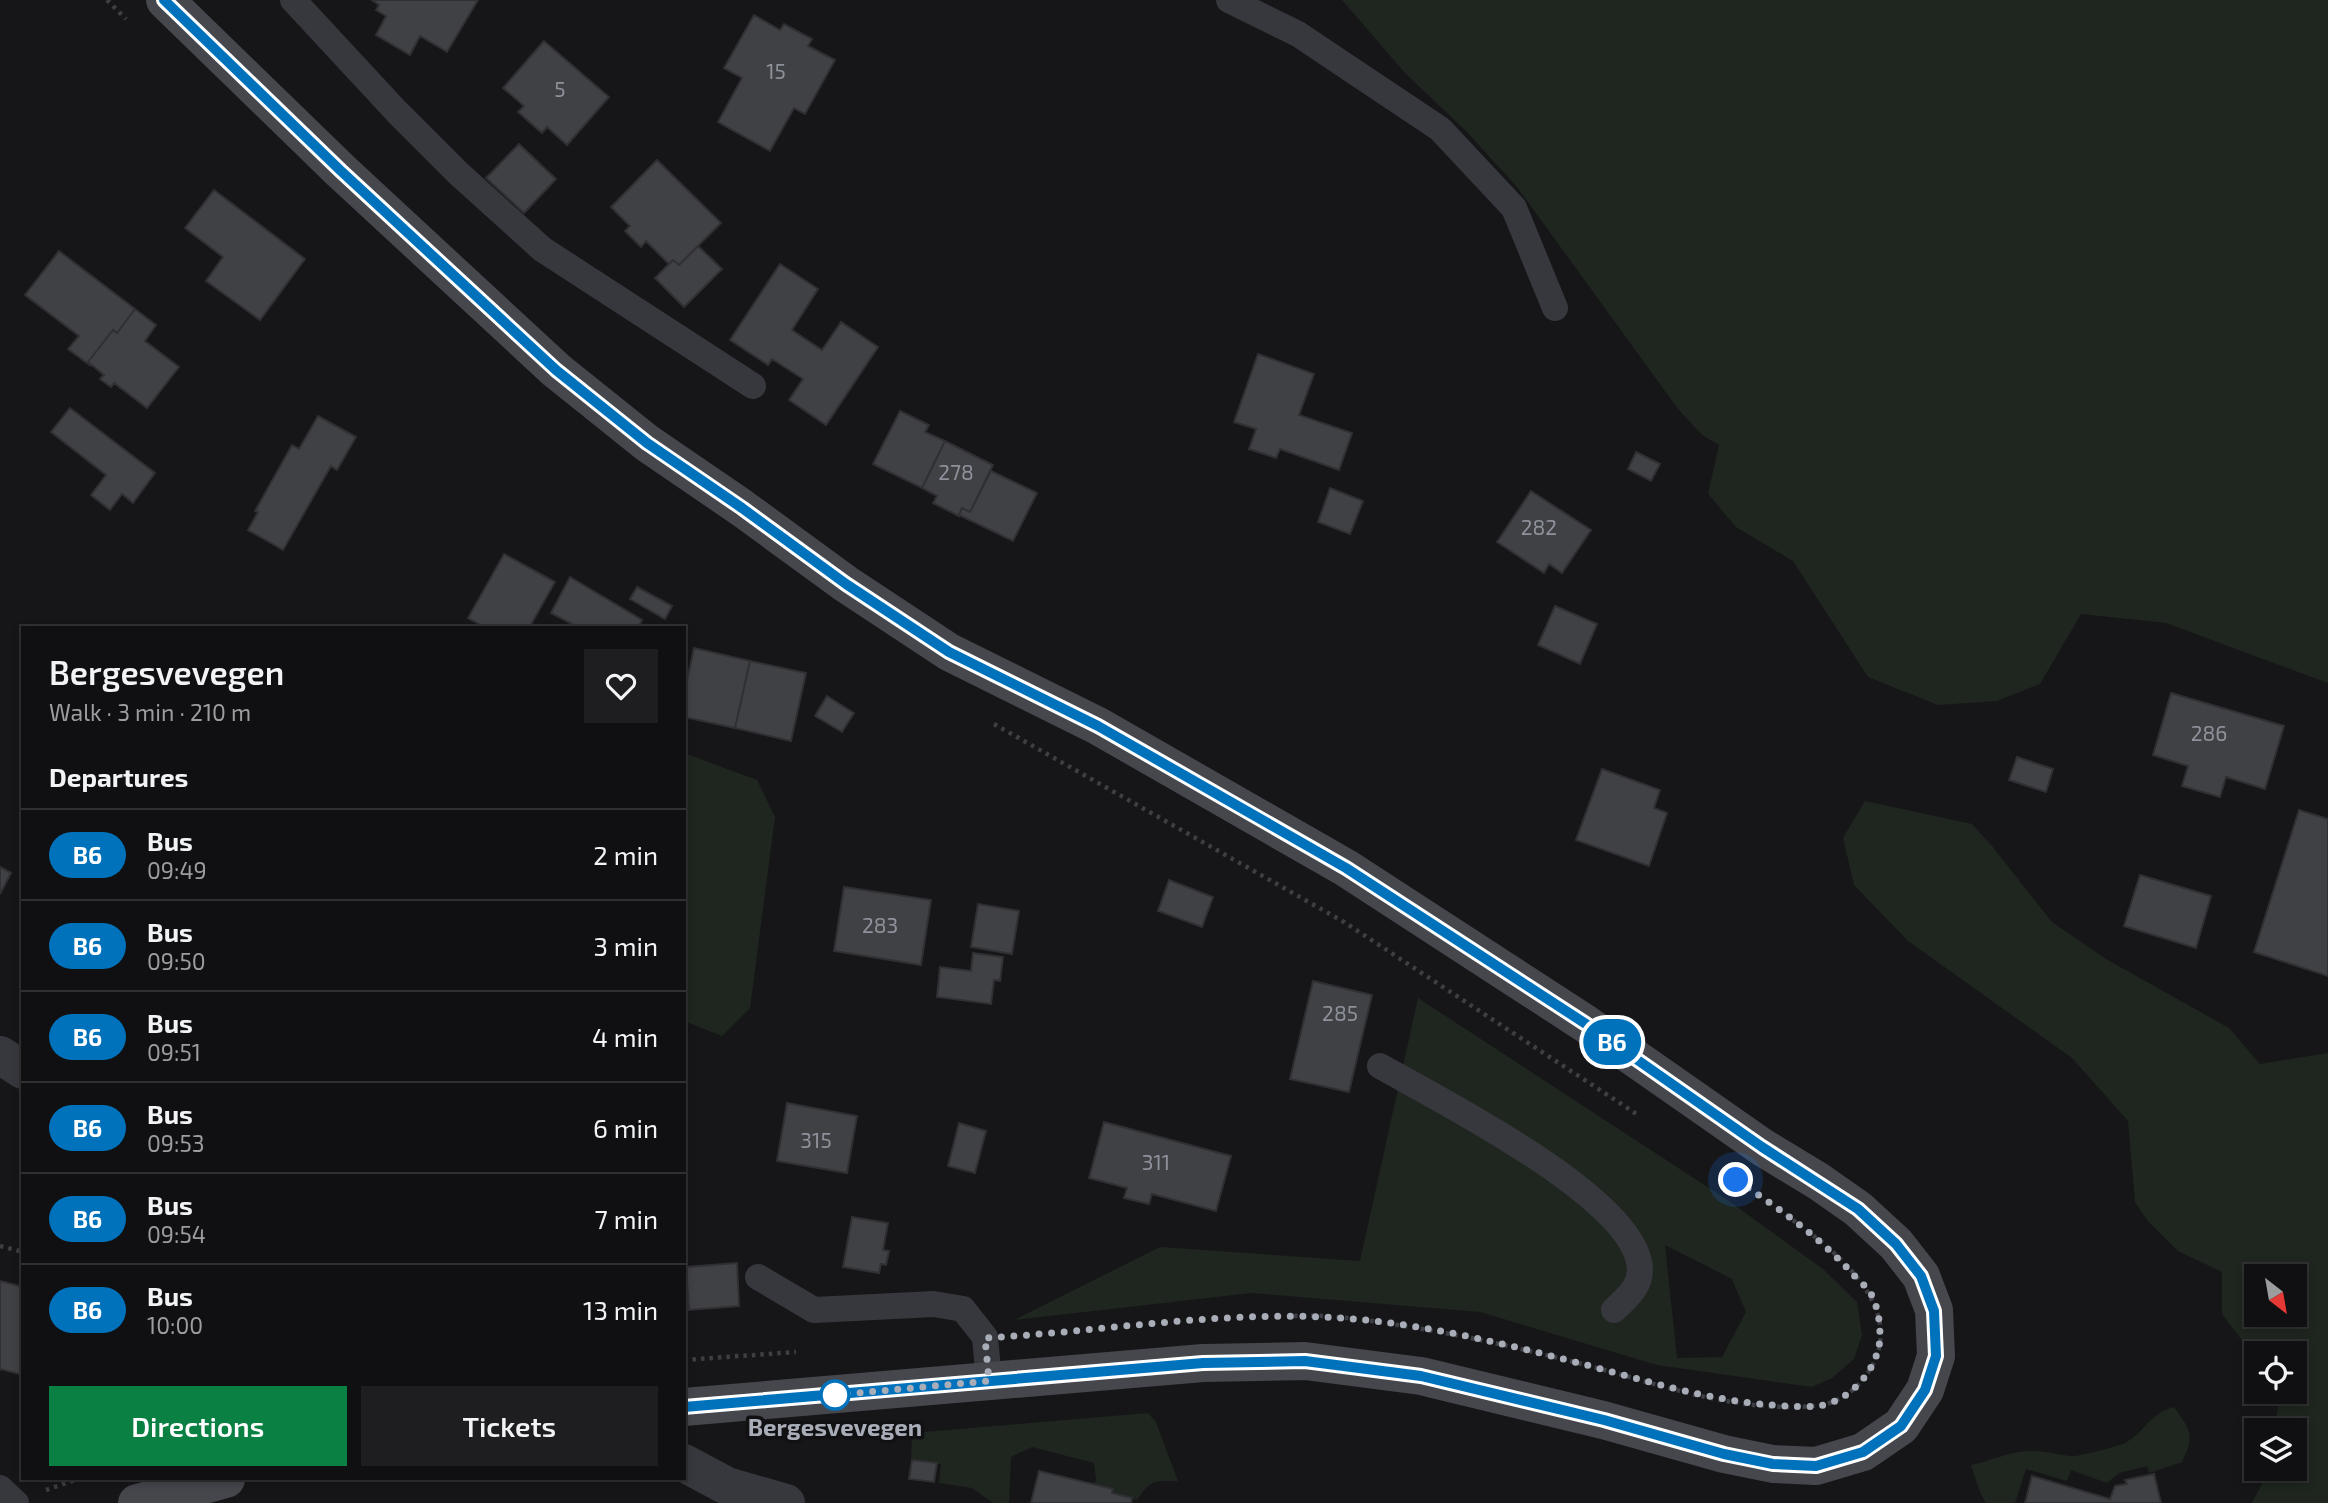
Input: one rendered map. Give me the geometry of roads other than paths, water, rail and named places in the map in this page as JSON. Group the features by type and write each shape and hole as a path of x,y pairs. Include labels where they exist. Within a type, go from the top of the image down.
{"main road":[{"path":"164,0 341,171 545,360 647,443 846,584 949,652 1098,726 1346,868 1586,1024 1762,1147 1858,1209 1896,1244 1921,1276 1934,1311 1936,1356 1925,1390 1901,1426 1863,1452 1816,1466 1773,1464 1724,1454 1604,1420 1421,1376 1305,1361 1203,1363 686,1407"},
{"path":"137,1503 222,1480"}],"street":[{"path":"0,1055 21,1069"},
{"path":"686,1464 727,1486 786,1503"}],"lane":[{"path":"293,0 397,112 458,173 542,249 753,386"},
{"path":"1230,0 1298,34 1440,130 1514,208 1555,308"},
{"path":"1380,1066 1536,1156 1602,1206 1633,1243 1640,1264 1636,1290 1614,1310"},
{"path":"758,1277 814,1310 934,1304 963,1309 985,1338 989,1381"},
{"path":"0,1488 16,1503"}],"place":[{"name":"Bergesvevegen","path":"835,1395"}]}
